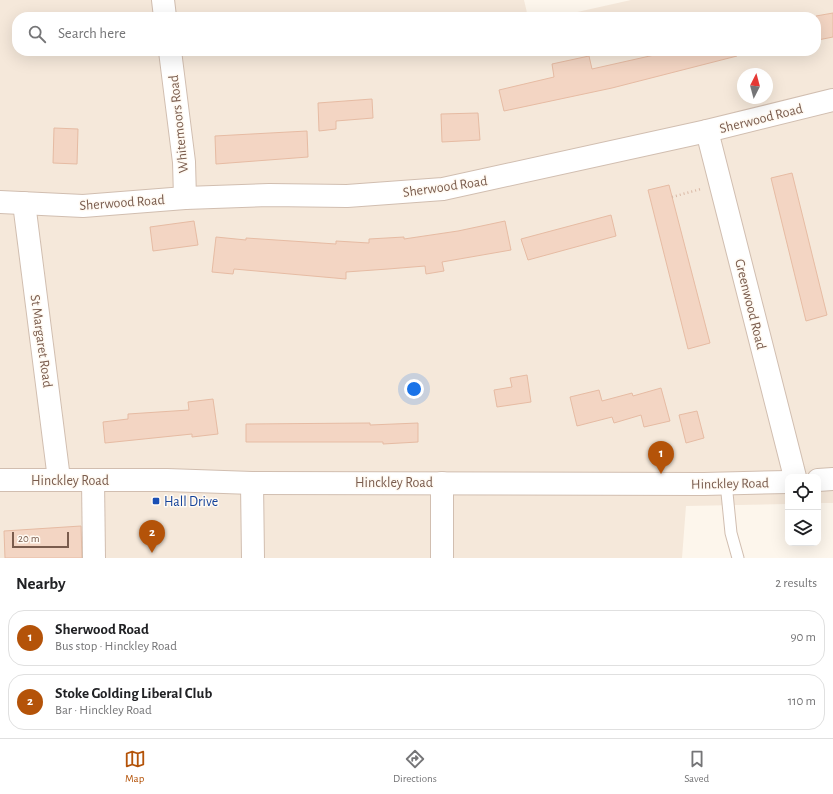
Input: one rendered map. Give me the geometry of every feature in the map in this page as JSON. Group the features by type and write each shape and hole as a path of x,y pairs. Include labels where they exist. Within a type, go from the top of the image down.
{"street":[{"path":"163,0 164,12"},
{"name":"Whitemoors Road","path":"171,56 184,162 185,198"},
{"name":"Sherwood Road","path":"0,202 84,206 185,198 269,195 347,196 443,189 482,182 707,131 833,100"},
{"name":"Greenwood Road","path":"707,131 794,474"},
{"name":"St Margaret Road","path":"24,203 59,479"},
{"path":"821,480 833,479"},
{"name":"Hinckley Road","path":"0,480 167,480 252,483 785,482"},
{"path":"93,480 94,558"},
{"path":"252,483 253,558"},
{"path":"442,483 442,558"}],"lane":[{"path":"726,483 731,533 738,558"}],"path":[{"path":"672,197 720,183"}],"shaded area":[{"path":"0,0 524,0 527,12 12,12 12,56 821,56 821,12 577,12 631,0 833,0 833,503 821,503 821,474 785,474 785,504 686,506 682,558 0,558"}],"building":[{"path":"833,13 833,37 821,39 821,15"},
{"path":"589,56 592,69 650,56 737,56 612,88 504,111 499,90 554,77 552,64"},
{"path":"372,99 373,118 336,121 336,129 319,131 318,103"},
{"path":"478,113 480,140 442,142 441,114"},
{"path":"54,128 78,129 77,164 53,163"},
{"path":"307,131 308,157 216,164 215,136"},
{"path":"792,173 827,315 806,321 771,178"},
{"path":"669,185 710,343 688,349 648,190"},
{"path":"611,215 616,236 528,260 521,239"},
{"path":"194,221 198,245 153,251 150,227"},
{"path":"505,221 511,250 442,262 444,271 426,274 425,266 346,272 346,279 234,269 233,274 212,272 216,237 246,240 246,238 336,244 336,241 369,243 369,239 404,237 404,239 458,231"},
{"path":"527,375 531,402 497,407 494,390 512,387 510,378"},
{"path":"661,388 670,421 644,427 641,415 614,423 612,417 577,426 570,397 599,390 602,401 632,393 633,396"},
{"path":"213,399 218,434 192,437 192,434 105,443 103,422 128,419 128,414 189,410 188,402"},
{"path":"697,411 704,438 686,443 679,415"},
{"path":"370,423 370,425 418,423 418,442 383,444 383,442 246,442 246,424"},
{"path":"81,526 82,558 5,558 4,531"}],"place":[{"name":"Sherwood Road","path":"661,474"},
{"name":"Hall Drive","path":"156,501"},
{"name":"Stoke Golding Liberal Club","path":"152,553"}]}
